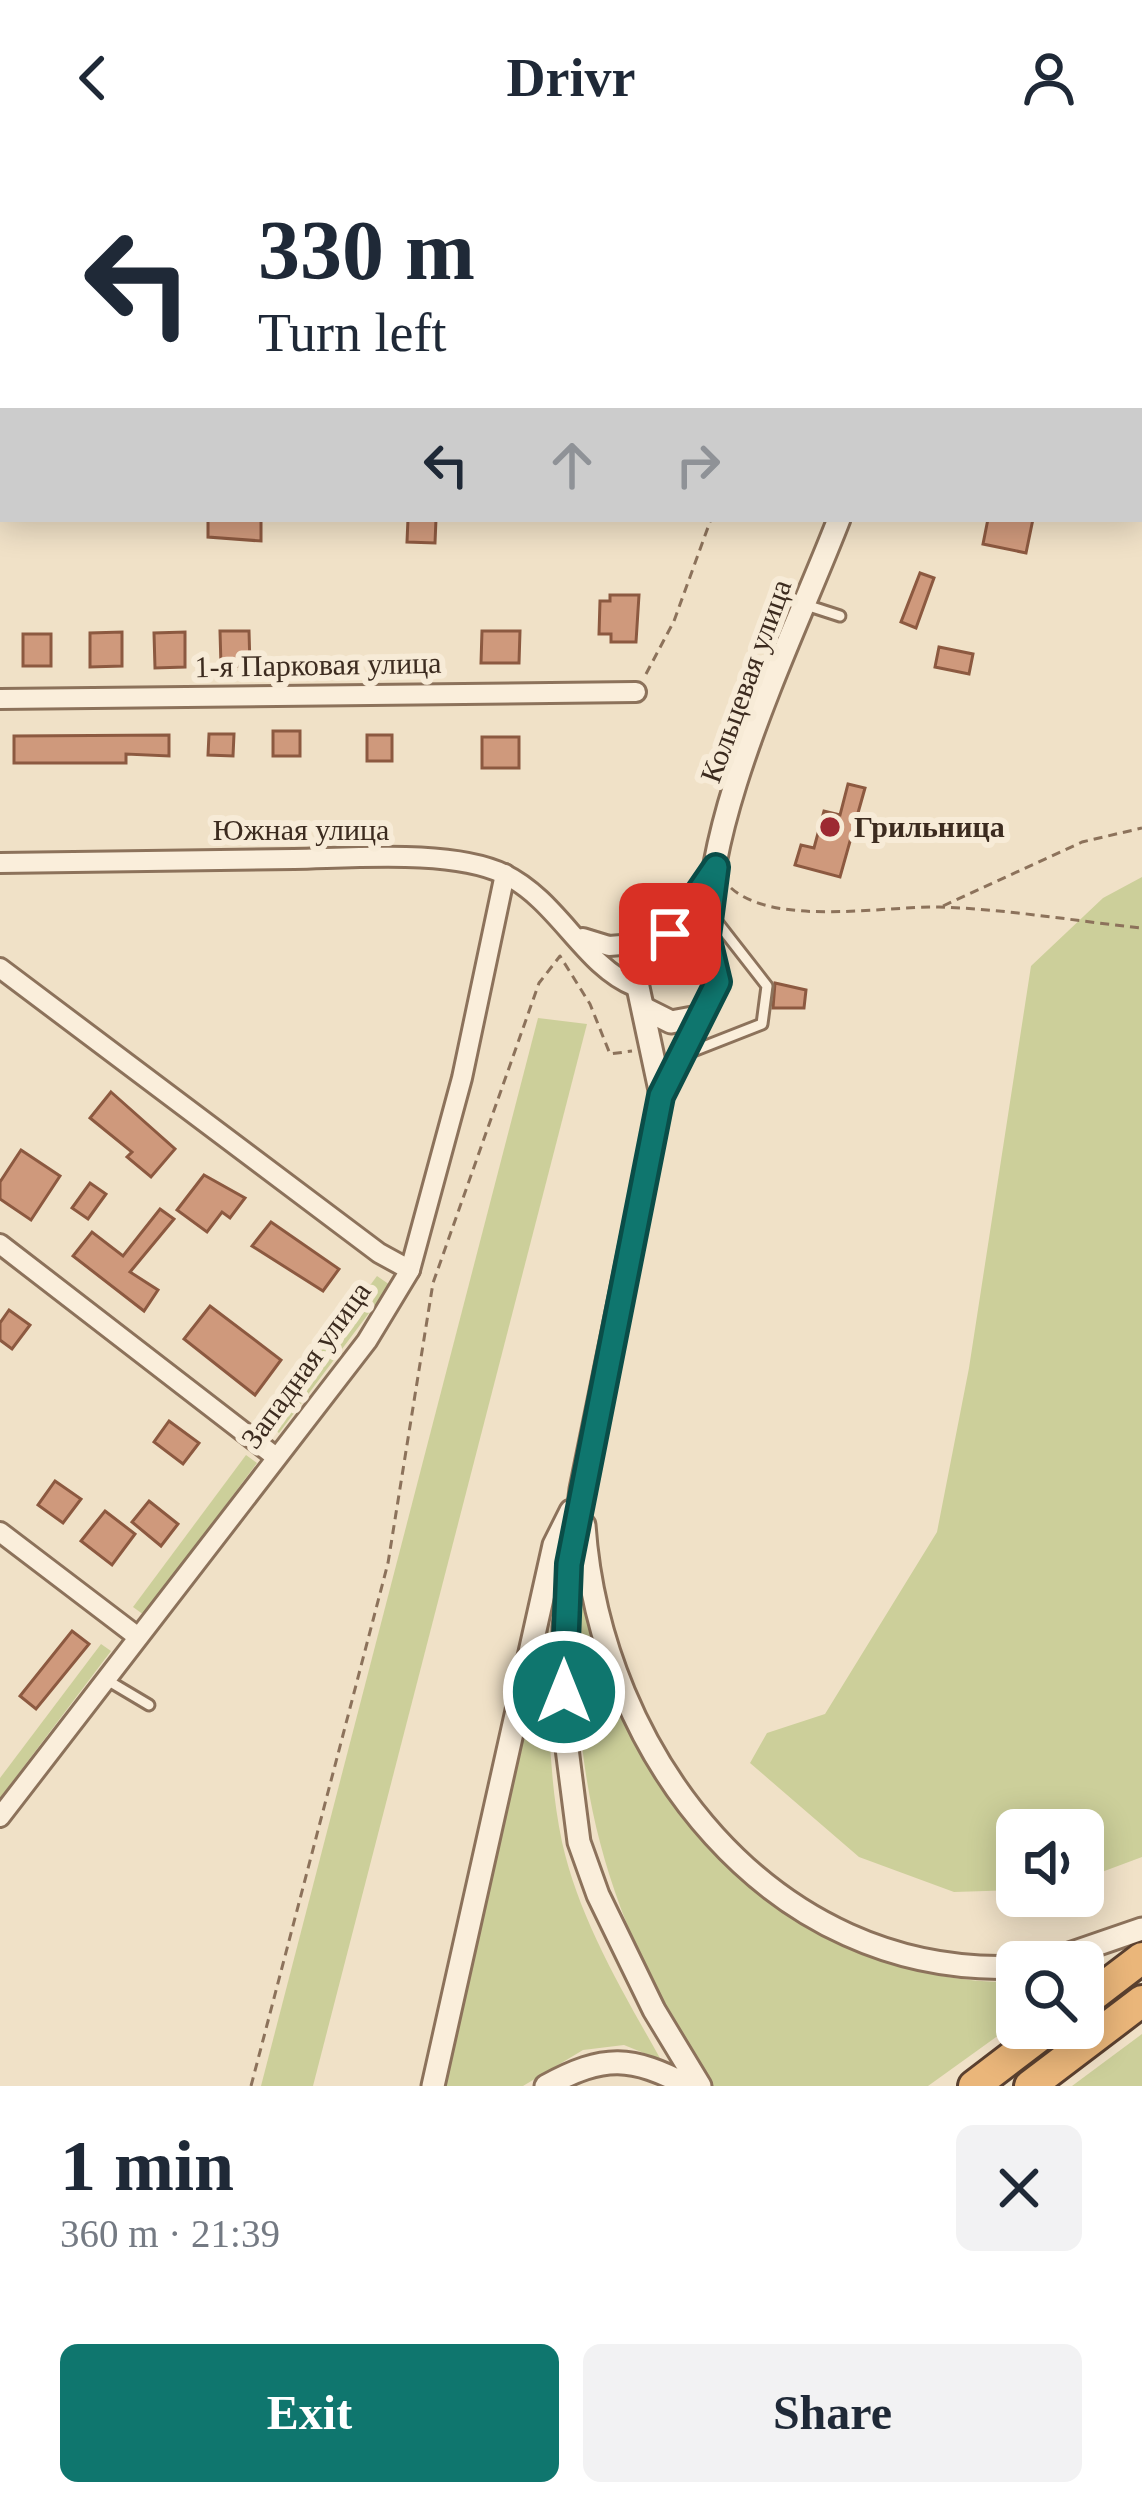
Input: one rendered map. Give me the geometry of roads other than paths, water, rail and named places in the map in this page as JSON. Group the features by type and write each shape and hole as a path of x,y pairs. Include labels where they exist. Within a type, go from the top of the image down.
{"highway":[{"path":"1104,1987 1142,1958"},
{"path":"1030,2086 1142,2001"},
{"path":"974,2086 1022,2049"}],"street":[{"name":"Кольцевая улица","path":"716,867 738,782 837,522"},
{"name":"1-я Парковая улица","path":"0,699 636,692"},
{"name":"Южная улица","path":"0,863 368,858 473,864 505,874 578,935 611,977 634,986"},
{"path":"700,2086 654,2010 598,1895 569,1794 564,1627 581,1489 661,1096 718,982 710,956 716,867"},
{"path":"661,1096 645,1009 634,986 639,960 686,919 716,867"},
{"name":"Западная улица","path":"0,1817 368,1341 410,1270 462,1078 505,874"},
{"path":"578,935 609,946 687,941 710,956"},
{"path":"0,968 379,1253 410,1270"},
{"path":"645,1009 671,1022 698,1017"},
{"path":"0,1244 276,1457"},
{"path":"581,1489 592,1598 603,1641 643,1732 712,1835 754,1879 861,1941 920,1960 996,1968"},
{"path":"433,2086 554,1545 581,1489"},
{"path":"0,1532 138,1637"},
{"path":"1104,1942 1142,1929"},
{"path":"546,2086 579,2068 617,2060 651,2066 689,2086"}],"lane":[{"path":"806,605 840,616"},
{"path":"678,1059 704,1043 763,1024 767,986 710,912"},
{"path":"107,1680 149,1706"}],"place":[{"name":"Грильница","path":"830,827"}]}
